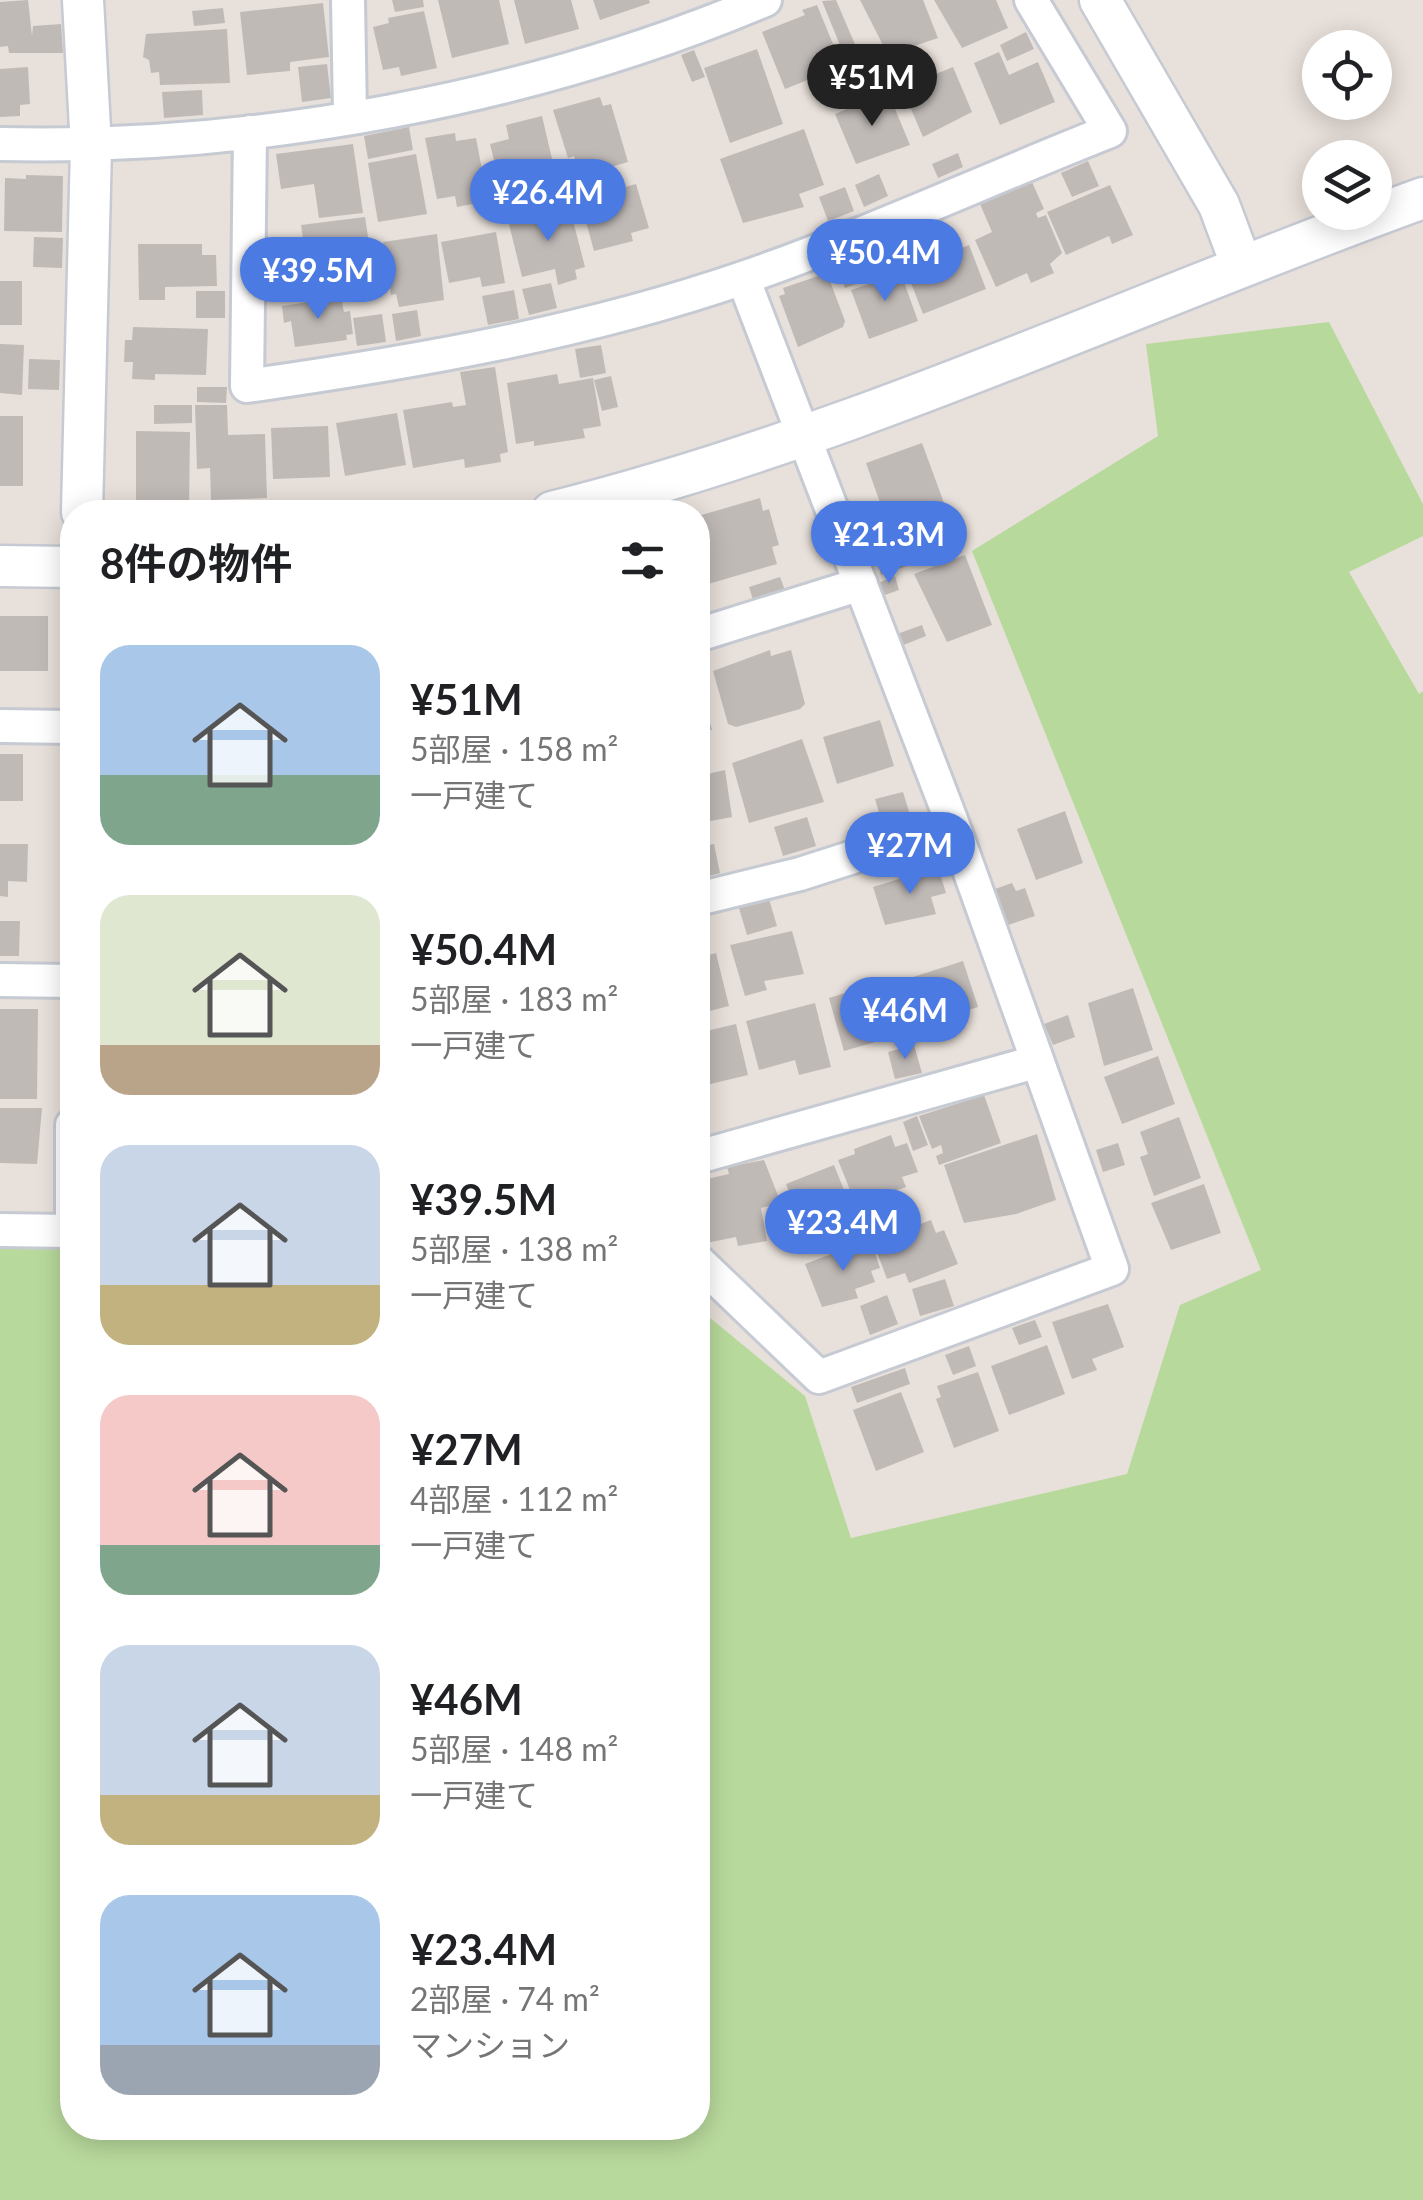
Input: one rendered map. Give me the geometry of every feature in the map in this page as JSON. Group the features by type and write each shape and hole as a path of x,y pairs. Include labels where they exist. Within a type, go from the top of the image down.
{"street":[{"path":"82,500 91,146 83,0"},
{"path":"348,0 350,116"},
{"path":"0,144 91,146 250,132 422,104 600,60 701,27 765,0"},
{"path":"250,132 247,386 386,366 545,334 743,278 1110,131 1032,0"},
{"path":"1100,0 1219,205 1241,264"},
{"path":"600,500 676,481 804,439 1241,264 1423,198"},
{"path":"710,1272 819,1376 1112,1269 952,824 743,278"},
{"path":"0,566 60,567"},
{"path":"710,631 861,584"},
{"path":"0,726 60,727"},
{"path":"710,896 800,874 952,824"},
{"path":"0,980 60,981"},
{"path":"710,1155 1035,1062"},
{"path":"0,1230 60,1231"}],"green space":[{"path":"1329,322 1423,504 1423,536 1349,572 1419,694 1423,691 1423,2200 0,2200 0,1247 60,1247 60,2140 710,2140 710,1318 805,1396 851,1538 1127,1474 1180,1305 1261,1270 972,551 1158,436 1146,344"}],"building":[{"path":"28,0 32,36 33,26 61,24 63,53 9,53 8,46 0,47 0,2"},
{"path":"392,0 423,0 424,7 395,12"},
{"path":"438,0 499,0 509,44 452,58"},
{"path":"514,0 571,0 579,29 525,44"},
{"path":"593,0 649,0 650,3 600,20"},
{"path":"836,0 857,49 844,55 822,1"},
{"path":"860,0 923,0 938,38 888,55"},
{"path":"934,0 996,0 1008,28 962,48"},
{"path":"323,3 329,57 290,62 290,71 247,75 240,12"},
{"path":"817,5 842,66 785,89 762,32 805,15 802,10"},
{"path":"223,8 225,23 194,26 192,11"},
{"path":"424,11 437,68 401,76 399,67 383,70 373,27 389,23 388,18"},
{"path":"227,29 230,83 160,85 159,72 151,73 149,60 143,57 146,34"},
{"path":"1026,32 1034,49 1007,61 1000,45"},
{"path":"757,49 783,124 730,143 704,68"},
{"path":"694,50 705,77 692,82 681,55"},
{"path":"999,52 1009,75 1038,62 1055,102 1000,125 974,63"},
{"path":"327,64 331,98 302,102 298,67"},
{"path":"28,67 30,104 20,105 20,116 0,117 0,69"},
{"path":"953,67 972,112 923,137 902,88"},
{"path":"202,90 203,115 164,118 162,92"},
{"path":"888,92 910,145 856,164 835,114"},
{"path":"600,97 603,106 611,104 628,162 580,176 574,156 568,158 553,110"},
{"path":"542,116 556,176 501,189 490,144 509,139 506,125"},
{"path":"409,127 413,150 368,159 364,136"},
{"path":"804,129 824,185 799,194 804,207 743,223 720,159"},
{"path":"455,133 456,141 476,138 488,201 457,207 455,196 437,199 425,138"},
{"path":"353,144 363,213 319,218 314,184 281,189 276,154"},
{"path":"958,153 963,167 938,178 932,164"},
{"path":"416,154 427,214 378,222 368,163"},
{"path":"1088,161 1099,186 1072,197 1061,173"},
{"path":"879,174 888,196 864,207 855,185"},
{"path":"26,175 63,176 62,232 4,231 5,178 26,179"},
{"path":"1032,182 1044,209 1036,213 1038,218 1046,215 1062,253 1050,264 1054,273 1031,283 1027,273 996,287 975,240 992,232 980,204"},
{"path":"636,184 649,228 631,233 633,241 594,251 580,200"},
{"path":"1110,185 1133,235 1112,244 1109,236 1066,255 1047,212"},
{"path":"845,187 854,211 828,221 819,197"},
{"path":"569,205 585,267 575,270 577,279 558,285 555,269 522,277 508,220"},
{"path":"365,217 371,256 307,265 301,225"},
{"path":"496,232 505,283 482,287 480,277 449,283 441,242"},
{"path":"437,234 444,300 399,307 396,294 391,295 383,242"},
{"path":"34,237 63,238 62,268 33,267"},
{"path":"138,244 202,244 202,255 216,255 217,286 165,287 165,300 139,300"},
{"path":"969,245 986,289 923,314 906,270"},
{"path":"850,261 859,283 845,288 837,266"},
{"path":"891,264 895,273 900,271 918,321 869,339 851,290 884,279 880,268"},
{"path":"827,273 845,321 843,327 798,347 779,296 785,294 783,288"},
{"path":"0,281 22,281 22,325 0,325"},
{"path":"551,283 557,308 529,315 522,289"},
{"path":"514,290 519,319 488,325 482,296"},
{"path":"196,291 225,291 225,318 196,318"},
{"path":"341,297 344,312 350,311 353,334 346,335 347,340 295,347 291,321 284,323 282,306"},
{"path":"417,310 421,336 396,341 392,314"},
{"path":"382,314 386,342 357,346 353,318"},
{"path":"133,327 208,329 206,375 155,374 155,380 132,379 133,362 124,362 125,340 132,340"},
{"path":"0,344 24,345 22,395 0,393"},
{"path":"601,345 606,373 580,378 575,349"},
{"path":"29,359 60,360 59,390 28,389"},
{"path":"495,367 508,452 500,454 501,462 465,468 464,459 413,468 403,410 452,402 453,407 466,405 460,372"},
{"path":"557,374 559,384 593,378 601,426 583,429 585,438 534,446 534,441 516,444 507,383"},
{"path":"611,376 618,407 602,411 594,380"},
{"path":"197,387 227,387 226,403 197,402"},
{"path":"154,405 192,405 192,423 154,424"},
{"path":"195,405 227,405 228,435 265,434 267,498 211,500 210,468 197,469"},
{"path":"397,413 406,465 345,476 336,423"},
{"path":"0,416 23,416 23,486 0,486"},
{"path":"328,426 330,477 273,479 271,428"},
{"path":"136,431 190,432 189,500 136,500"},
{"path":"922,443 951,522 894,542 866,463"},
{"path":"760,498 763,511 769,509 779,545 772,547 777,564 710,584 710,513"},
{"path":"881,532 891,558 875,563 865,537"},
{"path":"918,552 921,561 881,575 879,566"},
{"path":"965,555 992,625 947,642 914,574"},
{"path":"895,576 899,590 882,596 878,583"},
{"path":"780,577 786,593 754,603 749,587"},
{"path":"0,616 48,616 48,671 0,671"},
{"path":"922,625 926,636 901,646 897,634"},
{"path":"770,650 771,656 791,650 805,704 800,709 736,727 728,724 713,671"},
{"path":"880,720 894,766 837,784 823,737"},
{"path":"802,739 824,802 749,823 732,763"},
{"path":"0,754 23,754 23,801 0,801"},
{"path":"725,770 732,817 710,821 710,773"},
{"path":"903,792 910,815 882,823 875,799"},
{"path":"1065,811 1083,863 1036,880 1017,829"},
{"path":"807,817 816,846 783,856 774,827"},
{"path":"0,844 28,844 27,882 8,881 8,897 0,896"},
{"path":"714,844 720,873 710,876 710,845"},
{"path":"938,867 946,893 931,897 936,914 885,925 873,887"},
{"path":"1012,883 1016,891 1025,888 1035,916 1008,925 995,889"},
{"path":"769,899 777,926 747,935 739,908"},
{"path":"0,921 20,921 19,956 0,956"},
{"path":"792,931 804,974 764,981 767,990 745,996 730,945"},
{"path":"716,953 729,1006 710,1011 710,955"},
{"path":"963,961 978,1007 953,1015 950,1008 920,1017 907,979"},
{"path":"887,980 900,1025 876,1032 879,1041 844,1051 829,998"},
{"path":"1133,988 1153,1050 1104,1066 1088,1003"},
{"path":"815,1003 831,1067 799,1075 795,1060 759,1070 746,1021"},
{"path":"0,1009 38,1009 37,1099 0,1099"},
{"path":"1068,1015 1075,1037 1053,1045 1044,1024"},
{"path":"736,1024 748,1075 710,1084 710,1030"},
{"path":"914,1045 922,1073 895,1079 888,1052"},
{"path":"1158,1056 1175,1104 1122,1124 1104,1077"},
{"path":"984,1095 1001,1143 939,1165 936,1156 943,1153 941,1145 932,1149 919,1116"},
{"path":"0,1108 42,1108 37,1164 0,1163"},
{"path":"917,1116 928,1145 913,1151 903,1122"},
{"path":"1179,1117 1201,1178 1154,1196 1140,1157 1148,1154 1140,1132"},
{"path":"1037,1134 1056,1200 1016,1214 964,1223 944,1165"},
{"path":"891,1135 895,1147 907,1143 918,1172 902,1177 906,1187 856,1205 838,1160 855,1154 854,1149"},
{"path":"1118,1143 1125,1165 1103,1172 1096,1150"},
{"path":"764,1160 781,1203 761,1208 767,1241 738,1246 736,1237 710,1242 710,1178 729,1174 727,1167"},
{"path":"834,1165 855,1217 847,1220 854,1237 826,1248 821,1235 806,1236 786,1184"},
{"path":"1204,1184 1221,1233 1171,1250 1151,1203"},
{"path":"870,1205 880,1231 870,1235 859,1209"},
{"path":"931,1220 936,1233 944,1230 958,1264 909,1283 905,1273 887,1279 873,1242"},
{"path":"863,1242 864,1246 872,1244 880,1268 871,1271 875,1282 855,1289 858,1298 822,1307 805,1264"},
{"path":"945,1279 954,1306 920,1316 912,1289"},
{"path":"887,1295 898,1324 870,1335 860,1306"},
{"path":"1108,1304 1124,1347 1092,1359 1097,1370 1072,1379 1052,1322"},
{"path":"1035,1320 1042,1337 1019,1345 1012,1328"},
{"path":"1047,1345 1065,1394 1009,1415 991,1366"},
{"path":"969,1346 976,1366 953,1375 945,1355"},
{"path":"905,1368 910,1384 857,1403 851,1387"},
{"path":"978,1372 999,1431 954,1448 936,1399 941,1397 937,1386"},
{"path":"901,1392 924,1452 876,1471 853,1410"}]}
